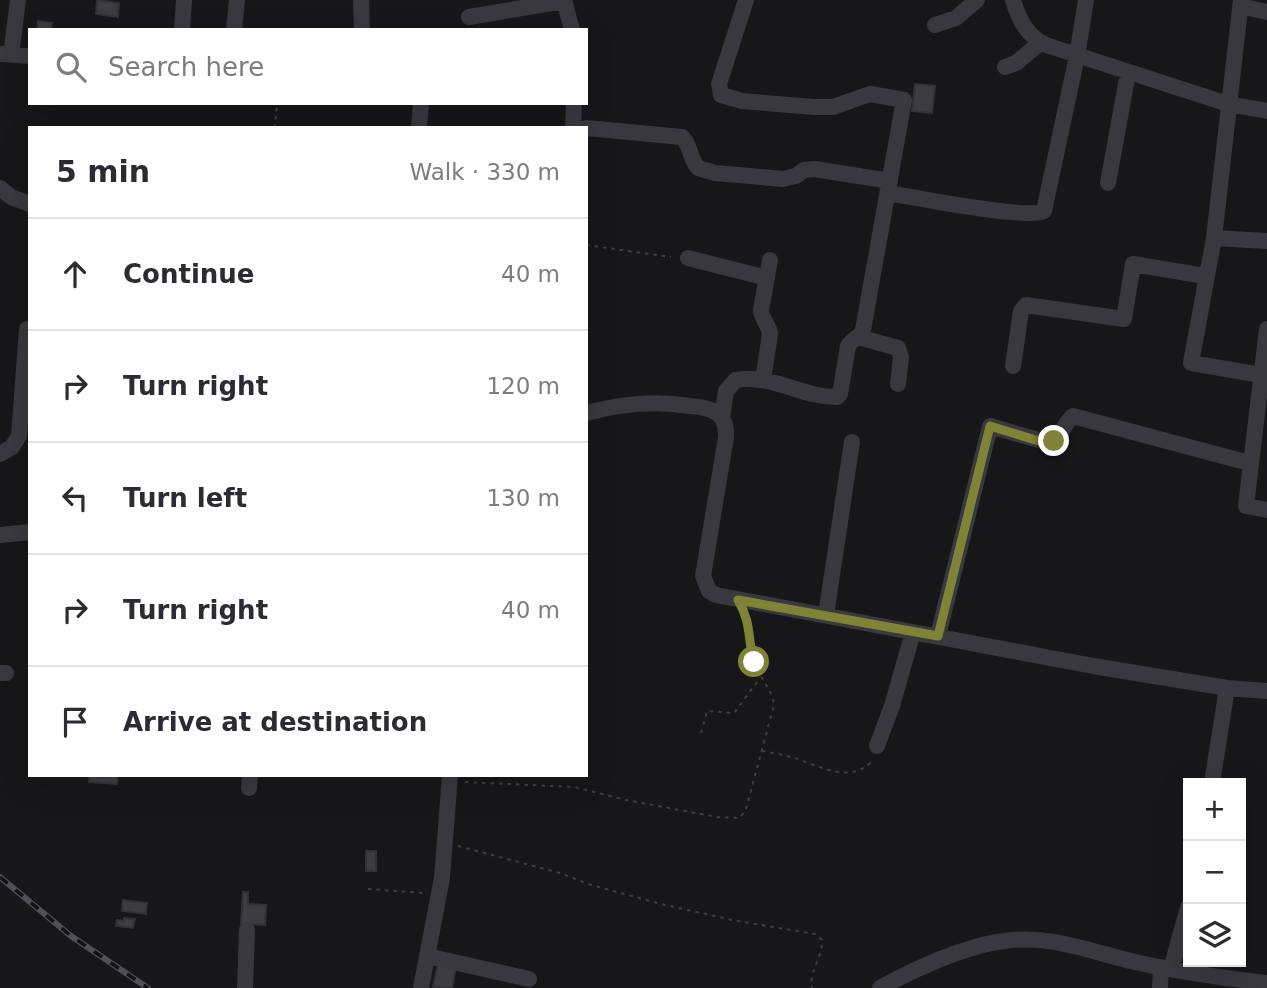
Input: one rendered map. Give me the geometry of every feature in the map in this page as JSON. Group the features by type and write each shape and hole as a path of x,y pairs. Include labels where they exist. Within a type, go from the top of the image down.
{"street":[{"path":"18,0 5,55 28,57"},
{"path":"182,28 184,0"},
{"path":"234,28 237,0"},
{"path":"361,0 362,28"},
{"path":"722,418 726,391 736,380 763,380 836,397 842,387 848,346 850,341 858,337 864,325 904,100 870,94 833,107 814,107 742,101 721,95 719,84 746,0"},
{"path":"935,25 956,18 977,0"},
{"path":"1013,0 1029,35 1040,43 1228,104 1267,111"},
{"path":"588,128 682,137 687,141 693,162 704,171 790,179 808,169 1004,211 1041,214 1047,204 1086,0"},
{"path":"469,17 564,1 571,28"},
{"path":"1261,375 1191,363 1214,238 1240,3 1267,12"},
{"path":"1005,67 1040,43"},
{"path":"1108,183 1128,73"},
{"path":"419,126 421,105"},
{"path":"573,126 574,105"},
{"path":"0,188 11,197 28,203"},
{"path":"1214,238 1267,241"},
{"path":"688,258 767,278"},
{"path":"763,380 770,334 761,316 761,310 770,260"},
{"path":"1013,366 1021,311 1026,305 1124,319 1133,264 1205,276"},
{"path":"0,454 12,447 19,436 27,329"},
{"path":"1267,329 1261,375 1259,445 1249,463 1246,506 1267,510"},
{"path":"858,337 898,348 901,357 898,384"},
{"path":"588,413 629,403 652,401 704,408 722,418 726,426 726,437 702,576 709,591 716,595 1093,666 1227,688 1267,691"},
{"path":"938,636 990,426 1049,443 1058,437 1073,416 1249,463"},
{"path":"826,615 852,442"},
{"path":"0,535 28,532"},
{"path":"877,746 892,706 913,632"},
{"path":"1213,778 1227,688"},
{"path":"421,988 439,895 446,843 450,778"},
{"path":"1160,988 1183,921"},
{"path":"245,988 247,930"},
{"path":"880,988 929,964 1003,941 1050,940 1166,968 1267,983"},
{"path":"427,956 529,979"}],"path":[{"path":"275,126 277,105"},
{"path":"588,245 671,257"},
{"path":"450,778 566,786 641,803 740,818 746,809 774,705 751,651 749,623 738,600"},
{"path":"701,733 707,711 734,713 757,685 760,677"},
{"path":"761,751 831,771 848,772 869,765 877,746"},
{"path":"446,843 560,873 588,884 657,903 732,920 815,934 822,940 822,945 813,968 812,988"},
{"path":"368,889 439,895"}],"building":[{"path":"97,0 119,3 118,17 96,14"},
{"path":"38,21 52,23 51,28 37,28"},
{"path":"915,84 935,86 932,113 912,111"},
{"path":"89,777 118,777 117,784 89,782"},
{"path":"366,851 376,851 376,871 366,871"},
{"path":"243,892 248,892 248,904 266,905 265,925 241,924"},
{"path":"123,900 147,903 146,914 122,911"},
{"path":"124,918 135,919 133,928 116,926 117,920 124,921"},
{"path":"438,964 456,967 452,988 433,987"}],"railway":[{"path":"0,877 71,936 148,988"}],"route":[{"path":"754,662 749,640 749,623 738,600 938,636 990,426 1042,442 1054,441"}]}
